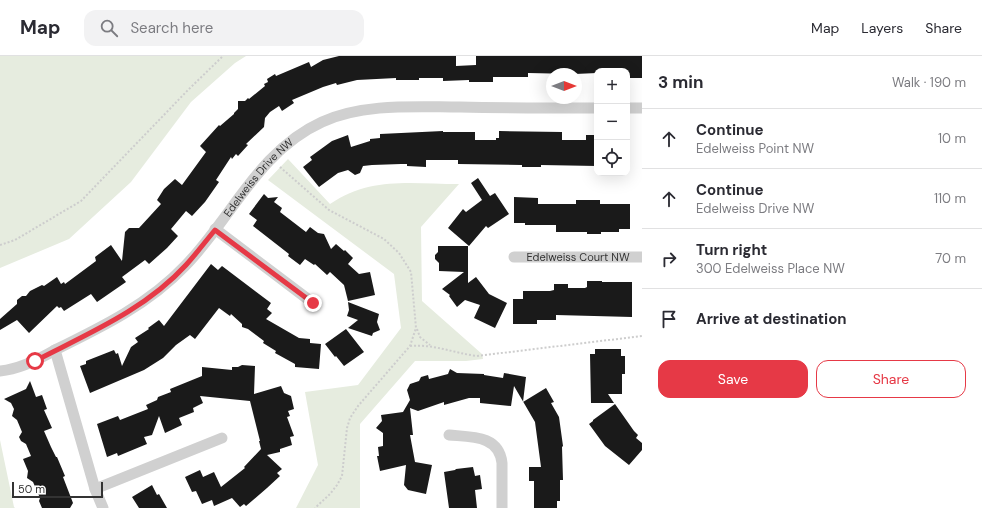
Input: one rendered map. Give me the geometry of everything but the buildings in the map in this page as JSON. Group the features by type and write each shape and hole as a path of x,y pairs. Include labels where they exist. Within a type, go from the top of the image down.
{"street":[{"name":"Edelweiss Drive NW","path":"0,371 19,367 35,361 106,325 129,312 149,298 186,266 215,230 253,178 272,156 303,131 323,121 354,111 379,108 594,108"},
{"path":"630,108 642,108"},
{"path":"215,230 313,303"},
{"name":"Edelweiss Court NW","path":"514,257 642,257"},
{"path":"55,350 95,489 103,508"},
{"path":"449,434 484,439 492,444 497,450 501,457 502,464 502,508"},
{"path":"95,489 222,438"}],"path":[{"path":"0,245 15,240 81,202 188,90 223,56"},
{"path":"272,156 281,167 329,210 384,239 399,253 411,272 416,328 420,337 431,346"},
{"path":"315,508 330,494 342,476 346,428 350,418 358,406 410,346 416,328"},
{"path":"410,346 431,346 463,355 482,356 642,336"}],"shaded area":[{"path":"0,56 246,56 235,63 191,102 131,182 69,239 0,268"},
{"path":"288,159 330,204 345,195 376,185 408,183 459,184 421,227 422,301 482,354 483,359 466,361 415,361 360,424 360,508 296,508 318,465 305,392 358,385 401,328 394,274 268,180"},
{"path":"0,440 14,507 15,508 0,508"}],"route":[{"path":"35,361 106,325 129,312 149,298 186,266 215,230 313,303"}]}
